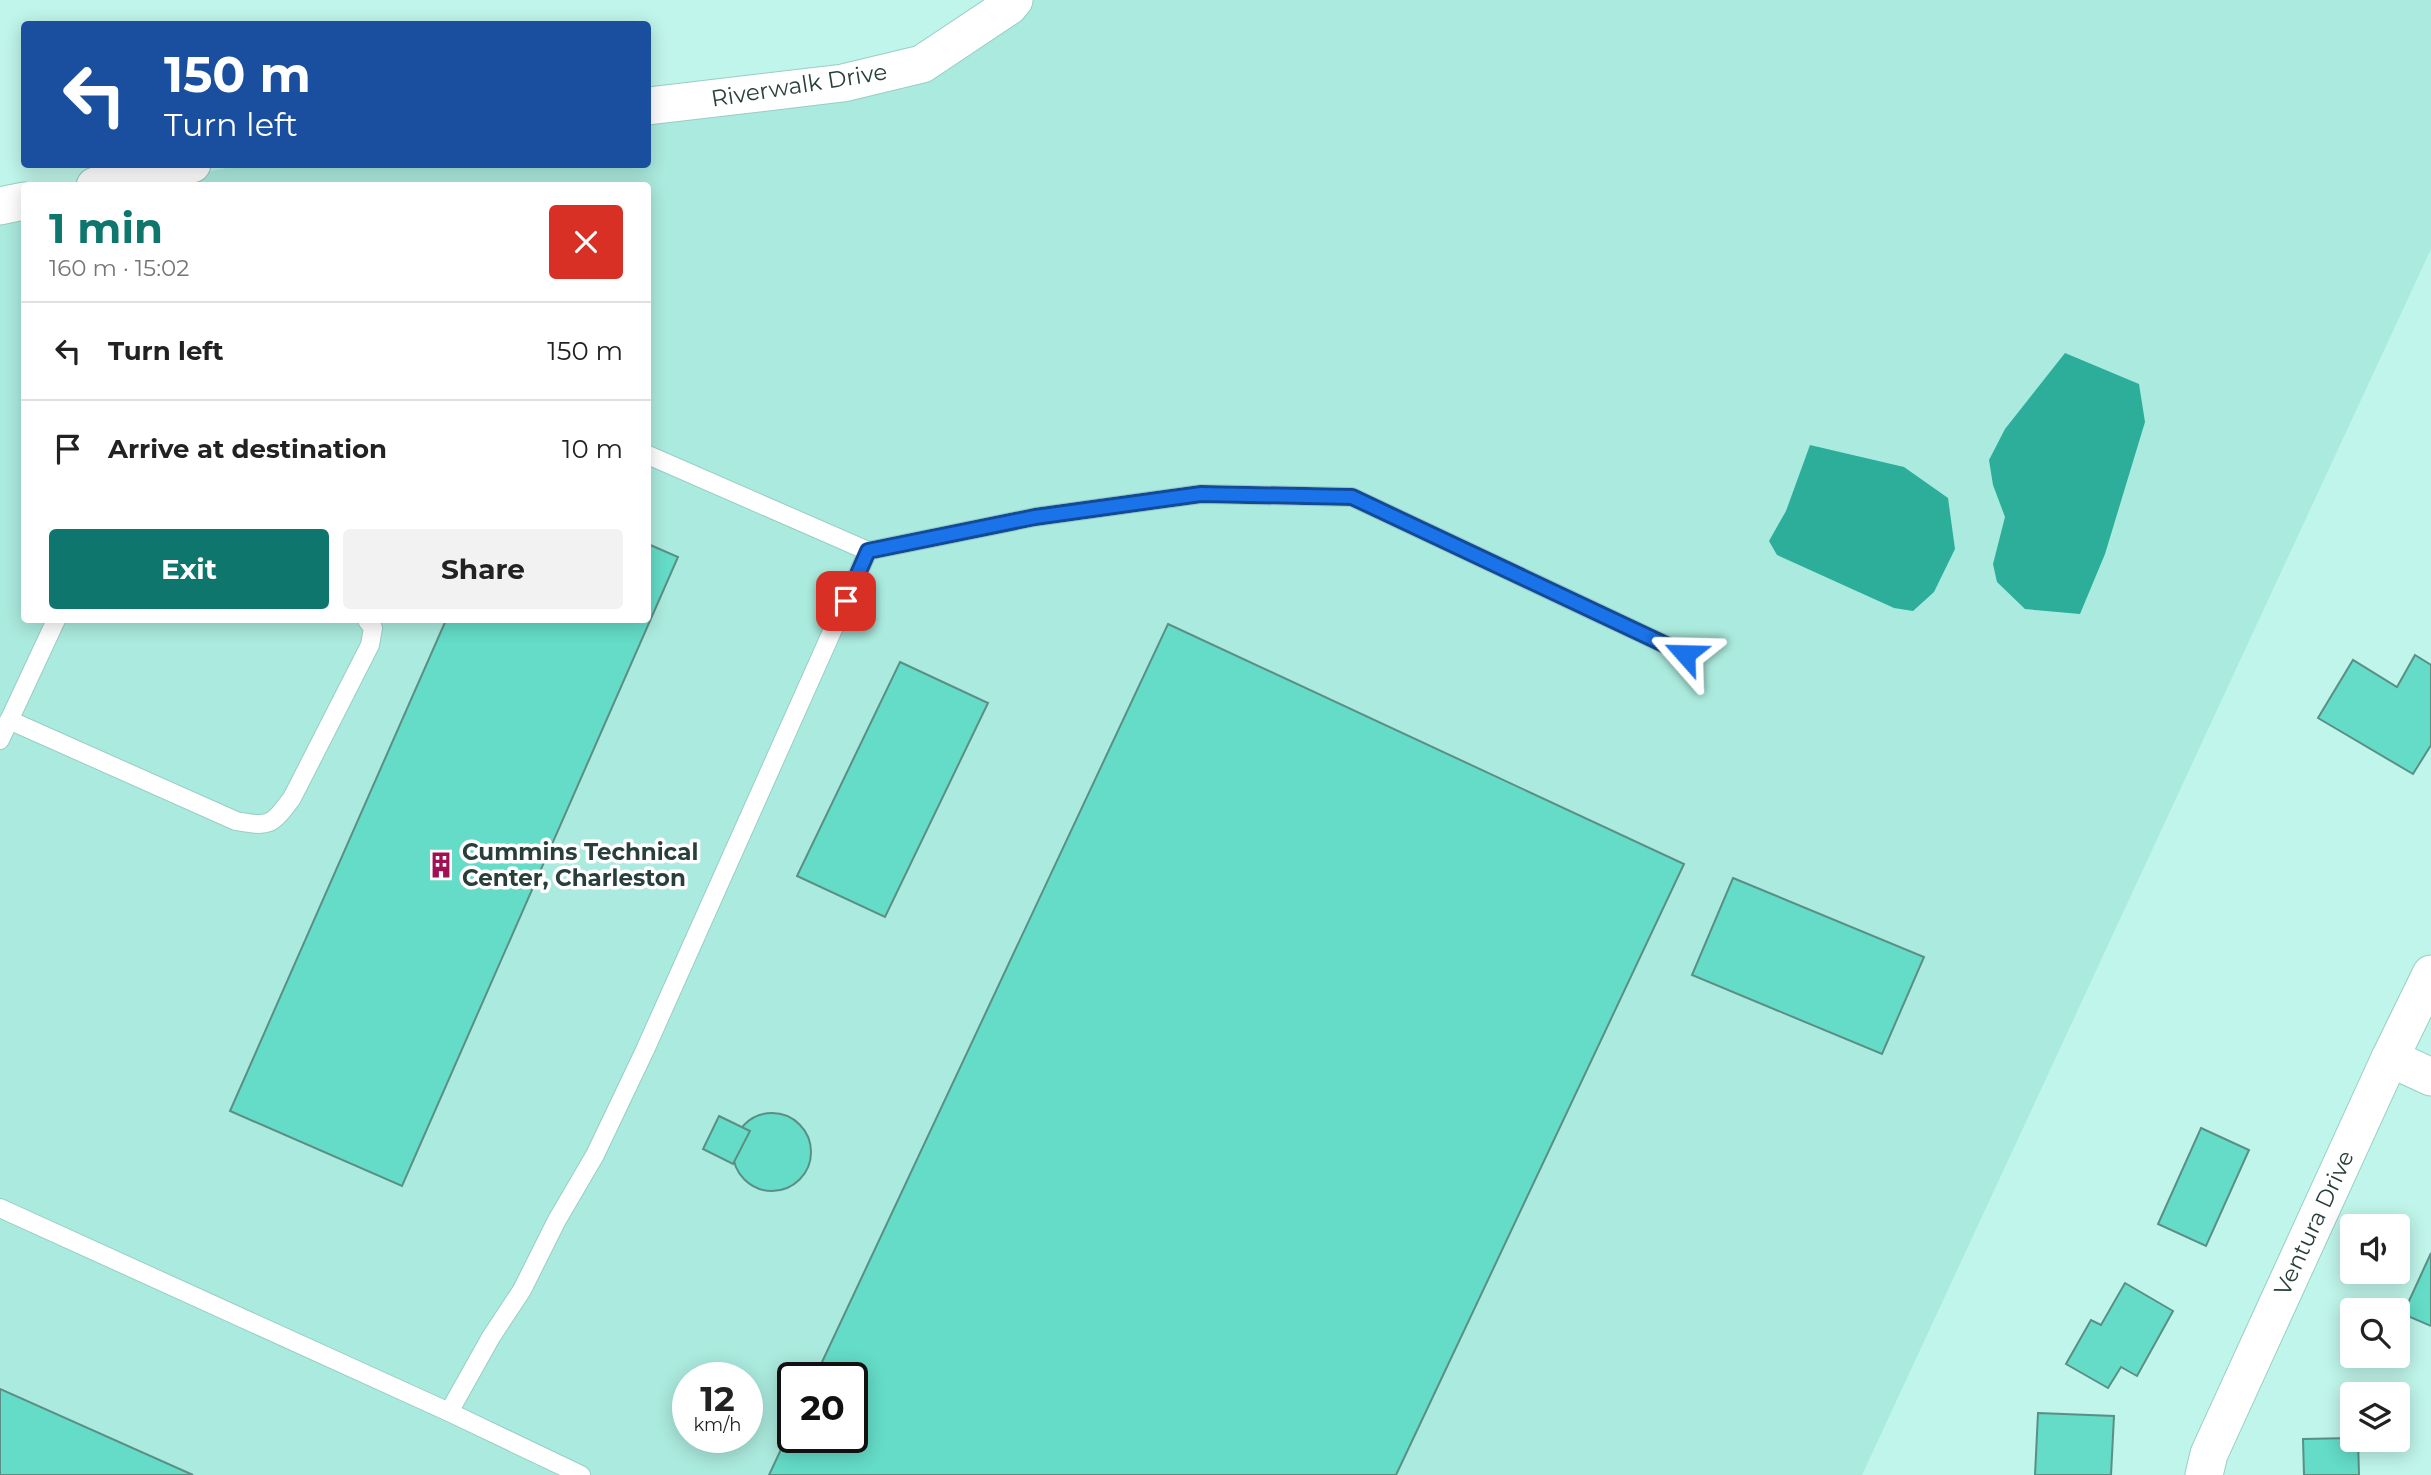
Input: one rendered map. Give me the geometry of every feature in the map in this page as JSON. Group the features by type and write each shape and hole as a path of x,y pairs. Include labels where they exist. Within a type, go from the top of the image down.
{"street":[{"name":"Riverwalk Drive","path":"651,106 843,83 922,64 1014,0"},
{"path":"113,182 174,168"},
{"path":"0,206 21,202"},
{"name":"Ventura Drive","path":"2204,1475 2208,1454 2431,974"},
{"path":"2390,1058 2431,1077"}],"lane":[{"path":"651,456 868,551 1035,517 1201,494 1352,497 1685,654"},
{"path":"449,1412 491,1337 522,1290 557,1220 595,1155 645,1050 868,551"},
{"path":"0,740 56,623"},
{"path":"9,720 236,821 262,826 276,819 292,798 370,645 373,628 369,623"},
{"path":"0,1208 449,1412 581,1475"}],"shaded area":[{"path":"1027,0 2431,0 2431,249 1862,1475 0,1475 0,215 21,211 21,623 651,623 651,182 158,182 226,168 651,168 651,118 830,96"},
{"path":"2065,353 2139,384 2145,422 2105,554 2080,614 2025,609 1997,582 1993,564 2005,517 1993,485 1989,460 2005,429"},
{"path":"1810,445 1904,467 1948,498 1955,549 1934,592 1913,611 1894,608 1777,555 1769,541 1786,511"}],"building":[{"name":"Cummins Technical Center, Charleston","path":"651,545 678,557 651,619"},
{"name":"Cummins Technical Center, Charleston","path":"445,623 649,623 402,1186 230,1111"},
{"path":"1168,624 1684,864 1396,1475 769,1475 779,1453 868,1453 868,1362 822,1362"},
{"path":"2415,655 2431,665 2431,745 2413,774 2318,718 2353,660 2397,687"},
{"path":"900,662 988,703 885,917 797,876"},
{"path":"1733,878 1924,957 1882,1054 1692,975"},
{"path":"772,1113 787,1116 799,1125 808,1137 811,1152 808,1167 799,1179 787,1188 772,1191 757,1188 745,1179 736,1167 733,1152 736,1137 745,1125 757,1116"},
{"path":"719,1116 750,1131 733,1164 703,1149"},
{"path":"2201,1128 2249,1150 2206,1246 2158,1224"},
{"path":"2431,1253 2431,1326 2410,1317 2410,1299"},
{"path":"2125,1283 2173,1311 2137,1376 2121,1367 2108,1388 2066,1364 2091,1320 2101,1325"},
{"path":"0,1389 193,1475 0,1475"},
{"path":"2038,1413 2114,1416 2111,1475 2035,1475"},
{"path":"2340,1438 2340,1452 2358,1452 2359,1475 2304,1475 2303,1439"}],"place":[{"name":"Cummins Technical Center, Charleston","path":"441,865"}],"route":[{"path":"846,601 868,551 1035,517 1201,494 1352,497 1685,654"}]}
